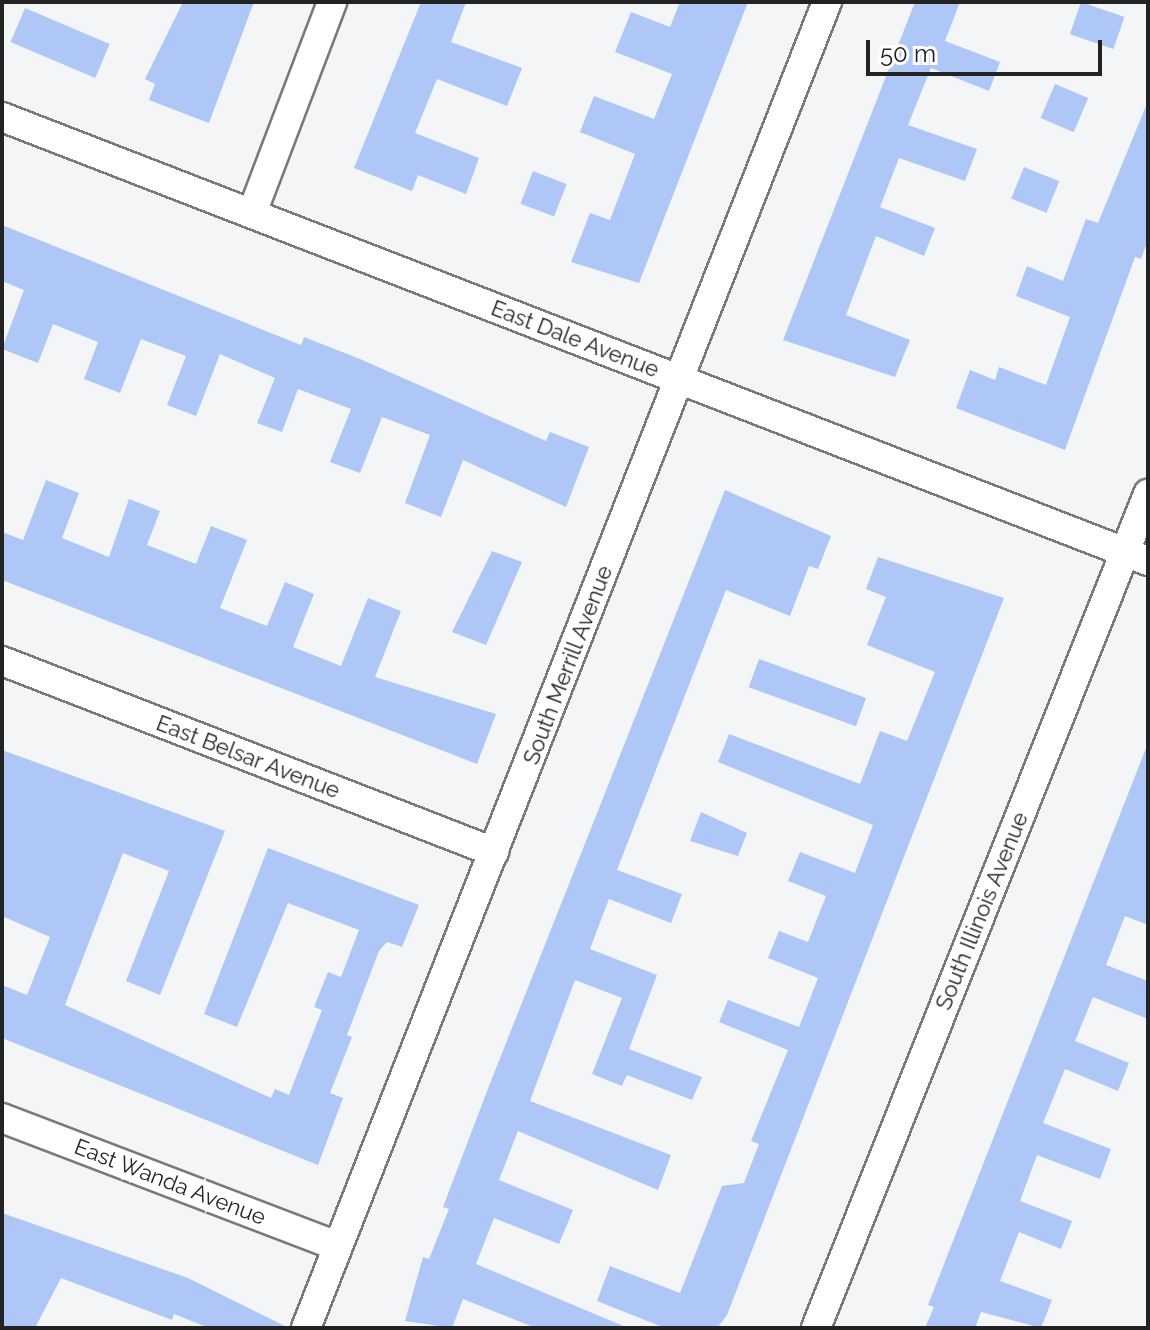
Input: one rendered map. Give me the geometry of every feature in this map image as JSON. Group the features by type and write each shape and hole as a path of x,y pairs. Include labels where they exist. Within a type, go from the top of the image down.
{"street":[{"path":"252,213 332,2"},
{"name":"South Merrill Avenue","path":"306,1328 827,2"},
{"name":"East Dale Avenue","path":"2,117 1137,557"},
{"name":"South Illinois Avenue","path":"816,1328 1137,557 1148,494"},
{"name":"East Belsar Avenue","path":"2,661 494,852"},
{"name":"East Wanda Avenue","path":"2,1118 337,1246"}],"building":[{"path":"183,2 254,2 209,123 149,100 155,84 145,79"},
{"path":"421,2 466,2 451,42 522,68 507,106 437,79 415,133 479,158 466,194 418,175 412,191 354,168"},
{"path":"680,2 748,2 639,283 571,262 590,213 610,220 635,154 580,132 594,96 654,119 672,74 615,52 631,12 670,27"},
{"path":"915,2 960,2 945,41 1000,62 989,91 931,68 908,125 977,149 965,181 899,158 880,207 935,228 924,256 876,236 846,315 910,340 895,377 783,340"},
{"path":"1081,2 1124,17 1113,49 1070,34"},
{"path":"25,8 110,44 95,78 11,42"},
{"path":"1055,84 1088,98 1074,132 1041,118"},
{"path":"1148,101 1148,240 1141,259 1135,257 1065,450 956,408 970,370 995,380 999,367 1046,385 1070,317 1016,296 1027,266 1063,281 1086,219 1098,223"},
{"path":"1024,167 1059,181 1046,213 1011,199"},
{"path":"533,171 567,184 554,217 520,204"},
{"path":"2,225 301,345 304,337 360,359 546,441 550,432 589,447 566,507 463,460 441,517 405,503 430,435 382,417 360,473 330,462 351,409 298,389 282,432 257,423 275,378 220,354 196,416 167,405 186,356 141,339 120,393 84,379 98,342 53,324 38,363 2,349 24,290 2,281"},
{"path":"46,480 79,493 62,538 109,557 129,499 160,511 147,545 196,564 211,526 247,540 220,608 267,626 285,582 314,594 293,647 341,666 368,598 401,611 375,677 496,714 477,764 2,580 2,532 23,540"},
{"path":"725,490 831,536 818,569 809,566 790,616 726,590 617,870 682,894 671,923 609,899 590,949 657,975 629,1049 702,1077 692,1100 627,1075 622,1086 592,1074 622,998 575,980 530,1101 671,1155 658,1190 518,1131 499,1180 573,1210 559,1244 494,1218 476,1264 628,1328 536,1328 463,1299 452,1328 405,1321 423,1257 429,1259 449,1209 443,1207 489,1086"},
{"path":"492,551 522,562 486,645 452,632"},
{"path":"878,557 1004,598 727,1315 717,1328 665,1328 597,1301 610,1266 680,1293 722,1186 744,1183 759,1144 751,1141 788,1050 719,1022 728,1000 799,1027 818,978 768,958 779,931 808,942 826,896 788,881 800,852 855,873 873,825 718,762 729,734 860,784 880,731 907,741 935,672 867,645 886,597 866,589"},
{"path":"759,659 866,698 856,726 749,687"},
{"path":"1146,748 1148,925 1125,916 1106,965 1148,981 1148,1019 1093,997 1075,1041 1129,1063 1118,1091 1065,1069 1043,1123 1111,1149 1100,1179 1037,1155 1020,1201 1072,1221 1061,1249 1019,1232 1000,1281 1052,1300 1041,1328 981,1312 975,1328 925,1328 934,1307 928,1305"},
{"path":"2,750 225,831 160,995 126,981 169,871 123,853 65,1005 271,1098 275,1089 289,1095 322,1010 314,1007 328,972 341,977 359,930 288,903 237,1027 204,1014 268,848 419,905 402,947 387,942 379,951 347,1035 352,1037 330,1093 343,1098 318,1165 2,1038 2,985 27,995 50,937 2,916"},
{"path":"701,812 747,833 738,856 690,841"},
{"path":"2,1213 188,1278 289,1328 209,1328 174,1314 172,1320 61,1278 35,1328 2,1328"}]}
